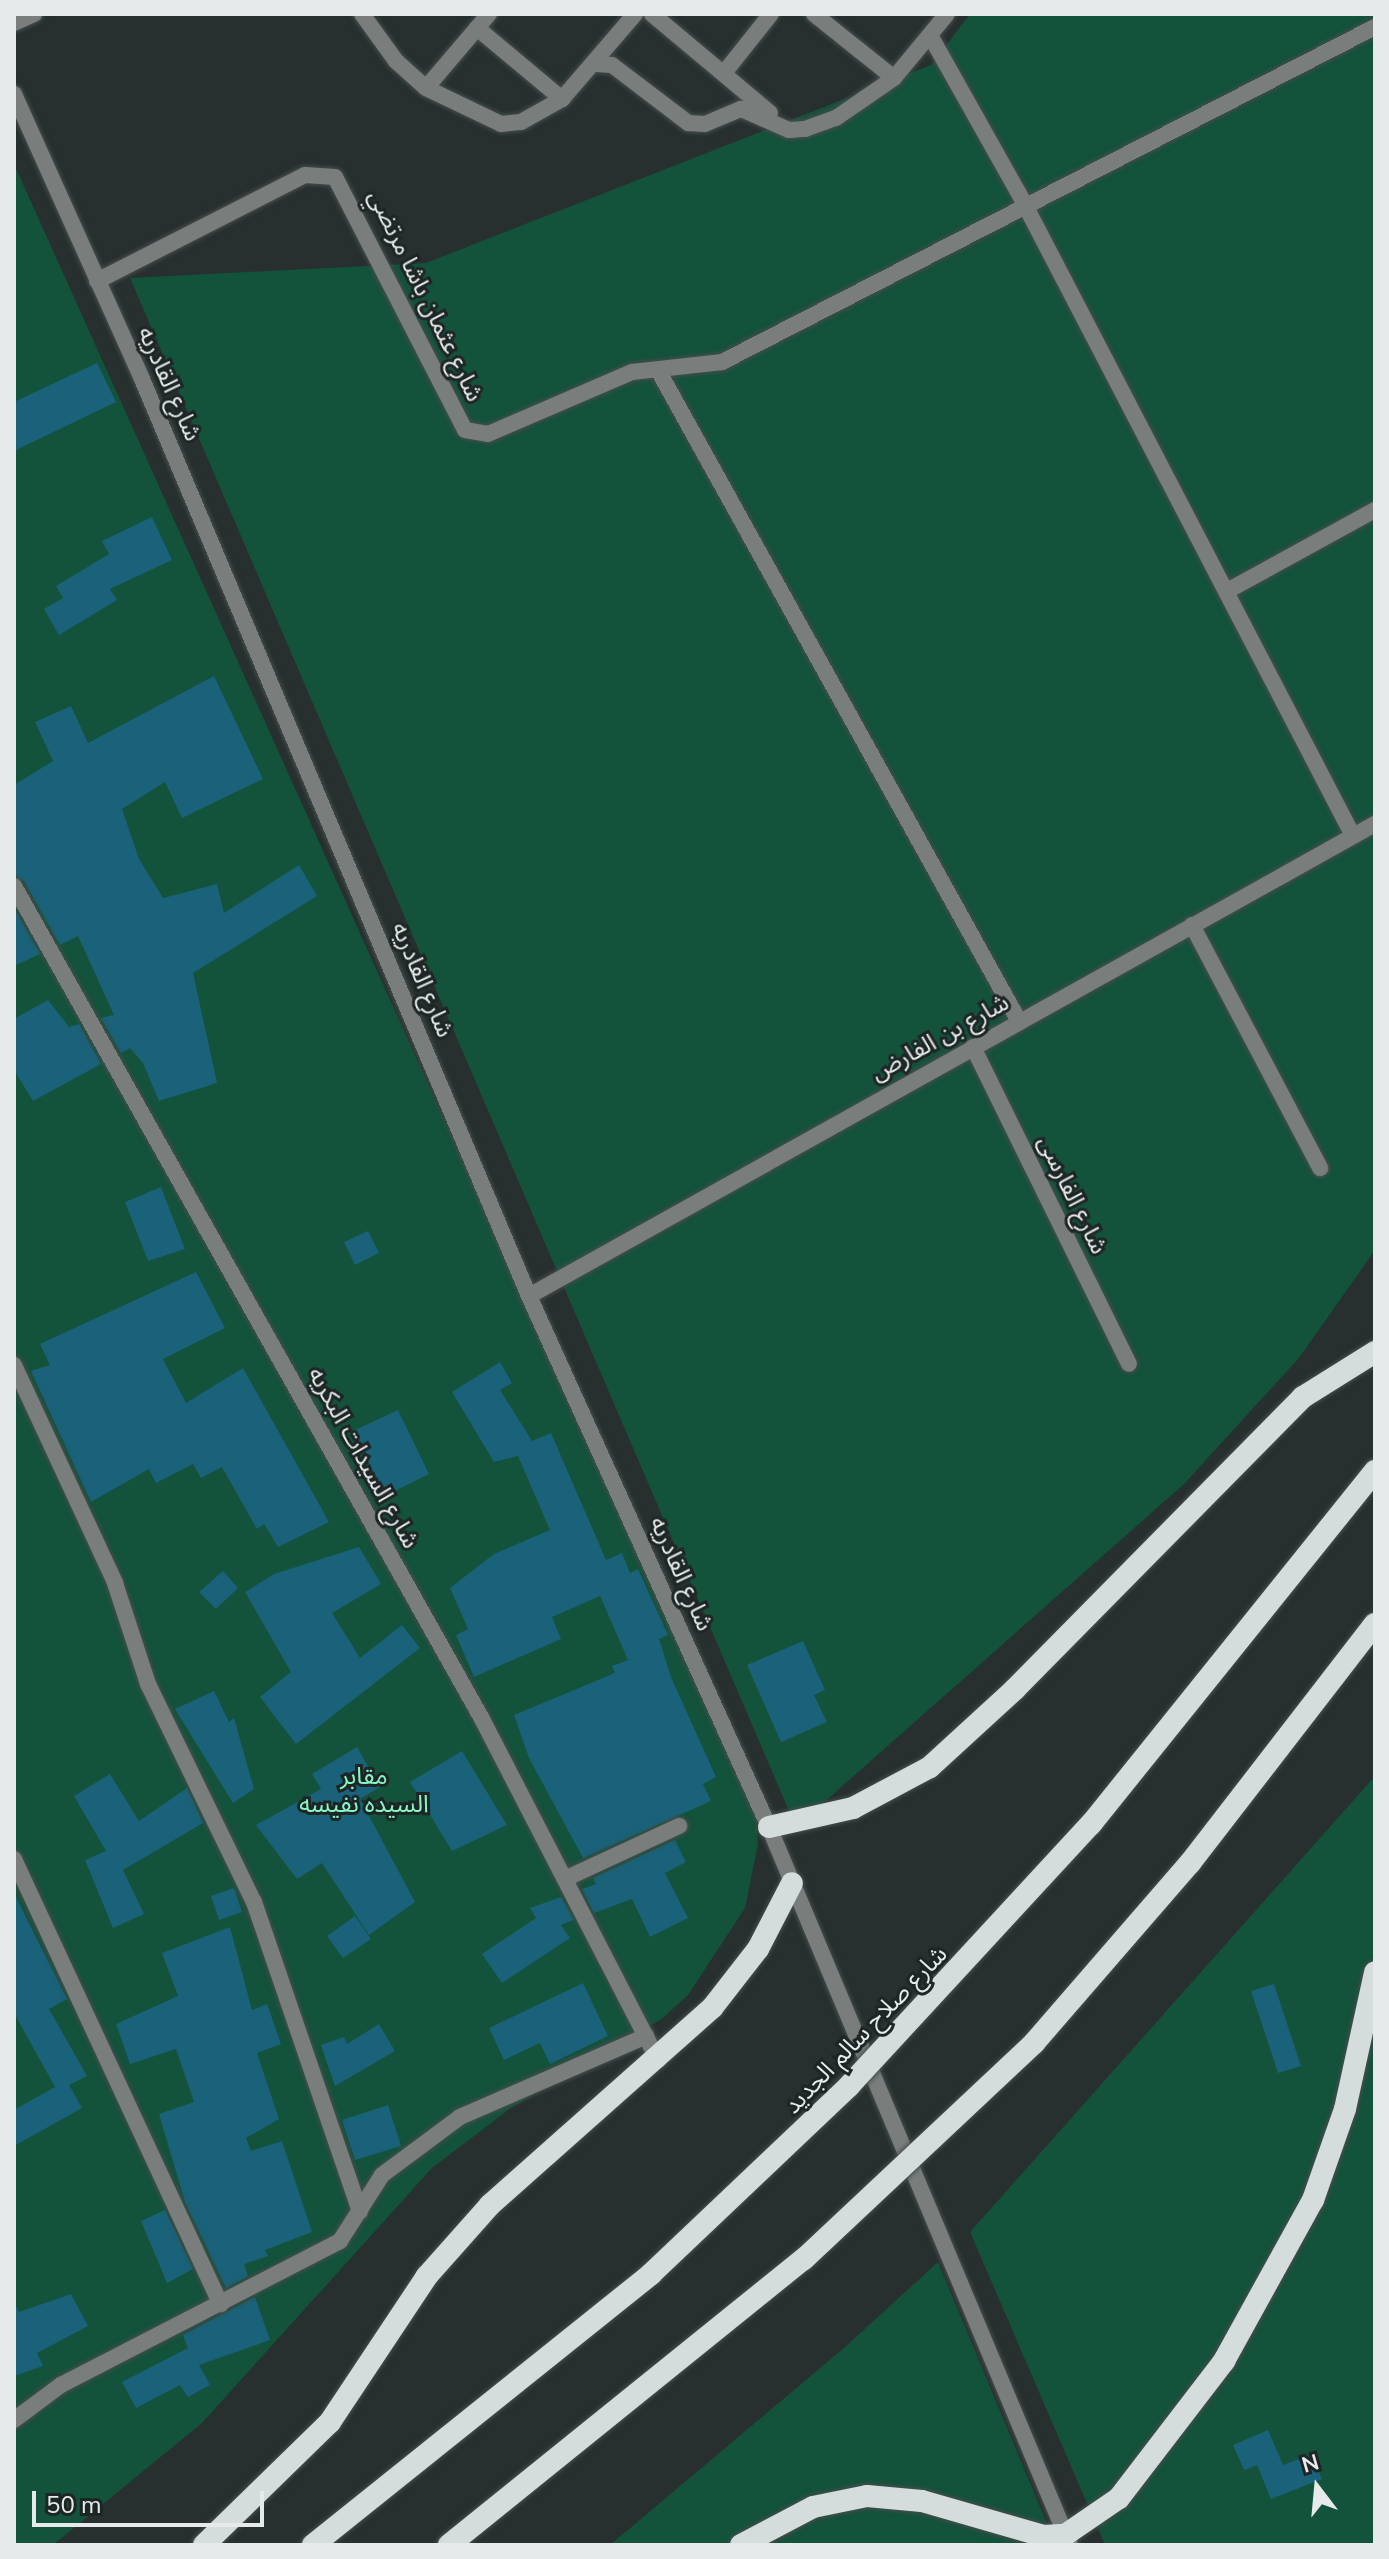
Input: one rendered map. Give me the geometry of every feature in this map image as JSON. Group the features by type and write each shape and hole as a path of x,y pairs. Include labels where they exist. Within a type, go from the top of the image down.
{"highway":[{"path":"769,1827 853,1808 930,1767 1061,1644 1278,1421 1332,1376 1375,1352"},
{"name":"شارع صلاح سالم الجديد","path":"313,2545 651,2274 849,2086 1108,1804 1375,1471"},
{"path":"449,2545 804,2259 1034,2043 1200,1851 1375,1624"},
{"path":"204,2545 330,2422 427,2276 479,2216 658,2060 735,1979 792,1883"},
{"path":"741,2545 813,2507 867,2496 922,2501 1017,2532 1067,2540 1119,2498 1191,2408 1257,2309 1330,2154 1375,1972"}],"street":[{"path":"14,23 34,14"},
{"path":"362,14 396,61 426,88 501,124 539,115 562,99 597,64 635,14"},
{"path":"426,88 489,14"},
{"path":"652,14 789,130"},
{"path":"724,73 771,14"},
{"path":"814,14 894,78"},
{"path":"597,64 612,65 688,123 705,124 741,109 789,130 836,118 894,78 947,14"},
{"path":"1019,1021 658,370 722,362 1024,203 1375,27"},
{"path":"477,28 562,99"},
{"path":"931,37 1024,203 1352,834"},
{"name":"شارع القادريه","path":"14,94 97,281 529,1296 769,1827 1067,2540"},
{"name":"شارع عثمان باشا مرتضي","path":"97,281 305,175 335,177 465,430 499,432 632,372 658,370"},
{"path":"1227,591 1375,510"},
{"name":"شارع بن الفارض","path":"529,1296 1352,834 1375,824"},
{"name":"شارع السيدات البكريه","path":"14,886 482,1719 658,2060"},
{"path":"1192,925 1320,1168"},
{"name":"شارع الفارسى","path":"973,1047 1129,1364"},
{"path":"14,1365 115,1583 148,1684 254,1902 360,2211"},
{"path":"565,1879 679,1826"},
{"path":"14,1859 221,2304"},
{"path":"14,2420 61,2385 340,2241 382,2175 460,2117 646,2036"}],"green space":[{"path":"970,14 1375,14 1375,1250 1299,1358 1184,1484 796,1827 130,278 426,263 931,65"},
{"name":"مقابر السيده نفيسه","path":"14,164 756,1813 758,1844 745,1908 688,1995 663,2018 511,2108 432,2168 202,2423 53,2545 14,2545"},
{"path":"1375,1776 1375,2545 1105,2545 970,2232"},
{"path":"938,2262 1056,2545 610,2545 845,2347"}],"building":[{"path":"97,363 116,402 14,451 14,402"},
{"path":"152,517 172,560 110,589 117,600 59,635 44,609 63,598 56,586 109,554 102,541"},
{"path":"214,676 263,779 182,818 165,782 122,809 139,859 163,898 217,884 224,913 299,865 317,896 193,973 217,1083 159,1101 143,1063 130,1048 121,1053 101,1018 114,1015 78,936 60,945 24,881 14,875 14,785 53,761 35,722 71,706 88,743"},
{"path":"14,908 40,954 14,966"},
{"path":"48,1000 69,1027 79,1024 101,1064 33,1101 14,1070 14,1019"},
{"path":"161,1187 185,1249 148,1261 125,1202"},
{"path":"368,1231 379,1253 355,1265 344,1242"},
{"path":"196,1272 225,1328 163,1359 186,1403 243,1368 329,1522 278,1547 264,1524 257,1529 222,1467 201,1478 193,1464 156,1483 149,1469 91,1502 31,1371 50,1365 40,1344"},
{"path":"500,1362 512,1383 500,1390 532,1441 551,1433 606,1560 622,1553 630,1573 638,1569 668,1635 659,1639 671,1677 716,1777 703,1784 711,1801 583,1858 529,1758 514,1715 615,1673 612,1666 628,1660 600,1596 552,1617 561,1639 474,1677 456,1635 468,1629 450,1588 494,1554 550,1530 518,1456 494,1462 452,1392"},
{"path":"398,1410 429,1474 385,1496 353,1431"},
{"path":"359,1547 381,1584 332,1613 360,1658 402,1625 420,1648 296,1744 260,1697 291,1672 245,1592 274,1574"},
{"path":"223,1571 238,1588 216,1609 199,1592"},
{"path":"803,1641 825,1690 814,1695 827,1722 781,1742 747,1665"},
{"path":"214,1691 229,1722 234,1718 254,1789 233,1803 175,1709"},
{"path":"357,1747 380,1787 360,1799 415,1902 369,1935 322,1863 297,1879 256,1825 321,1789 312,1774"},
{"path":"462,1751 507,1825 452,1851 410,1782"},
{"path":"110,1774 139,1821 187,1788 203,1823 123,1870 144,1914 113,1928 85,1860 106,1851 74,1796"},
{"path":"675,1840 686,1862 665,1873 688,1918 650,1937 632,1899 594,1913 582,1889 596,1884 593,1878"},
{"path":"234,1888 242,1912 219,1920 211,1896"},
{"path":"14,1893 67,1999 49,2009 87,2076 69,2085 82,2108 14,2146 14,2110 55,2087 14,2013"},
{"path":"561,1897 574,1920 561,1925 570,1938 502,1983 482,1954 536,1918 530,1908"},
{"path":"355,1916 371,1939 343,1958 327,1936"},
{"path":"230,1927 252,2010 267,2004 281,2044 257,2053 279,2119 246,2138 251,2151 282,2141 312,2232 265,2250 268,2256 244,2264 248,2276 226,2288 185,2202 159,2114 194,2102 176,2049 130,2064 116,2024 178,1996 162,1953"},
{"path":"583,1983 608,2036 550,2064 540,2043 504,2060 489,2028"},
{"path":"1274,1984 1301,2066 1278,2073 1251,1991"},
{"path":"379,2024 395,2051 335,2086 321,2045 344,2037 347,2044"},
{"path":"388,2105 401,2146 355,2160 342,2120"},
{"path":"165,2210 193,2269 167,2283 141,2221"},
{"path":"71,2294 88,2326 37,2353 43,2366 14,2376 14,2302 19,2312"},
{"path":"255,2297 270,2340 199,2365 210,2385 188,2397 180,2385 136,2408 122,2382 188,2348 183,2335"},
{"path":"1268,2430 1283,2465 1312,2454 1322,2479 1271,2499 1257,2465 1244,2470 1233,2445"}]}
